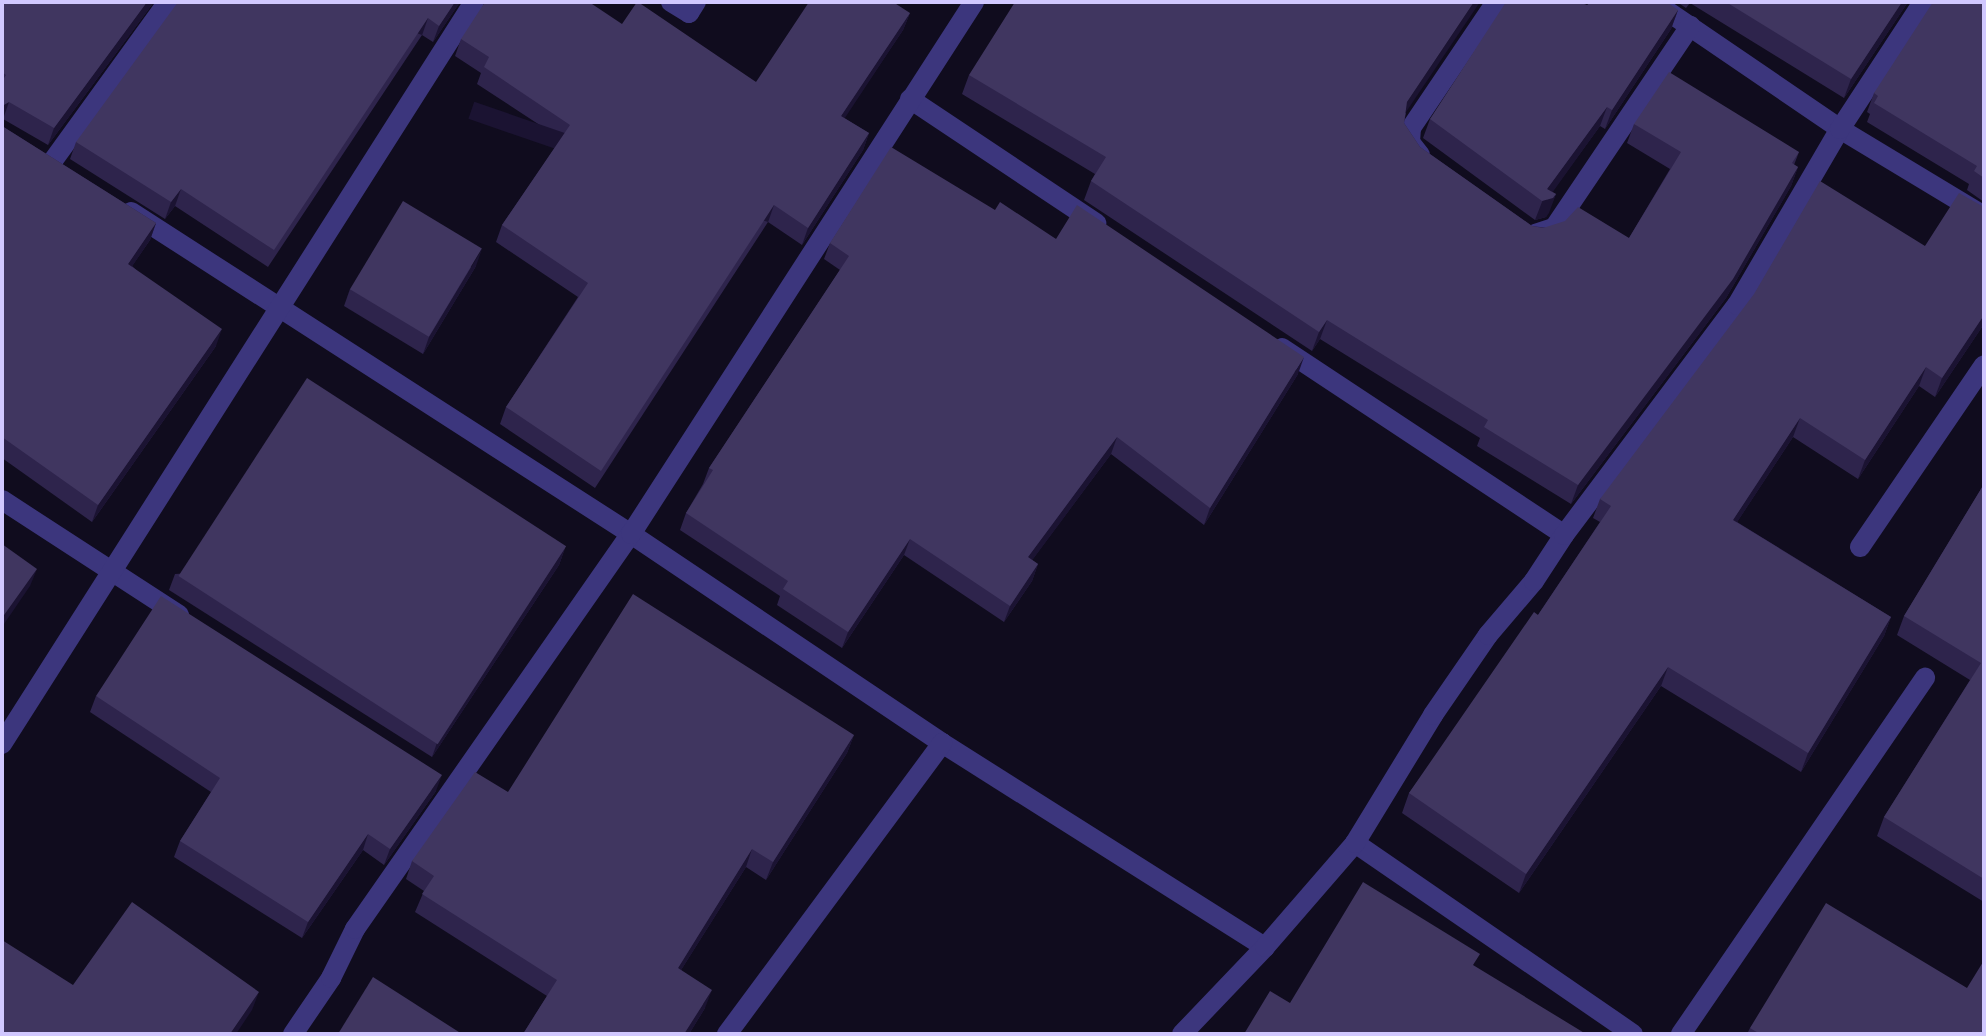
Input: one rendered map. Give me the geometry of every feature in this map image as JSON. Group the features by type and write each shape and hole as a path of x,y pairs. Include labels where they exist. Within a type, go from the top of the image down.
{"street":[{"path":"52,162 168,2"},
{"path":"2,744 113,574 279,305 474,2"},
{"path":"671,2 689,13 696,2"},
{"path":"293,1034 331,978 355,929 447,782 631,534 974,2"},
{"path":"1432,164 1410,142 1411,128 1496,2"},
{"path":"1654,2 1840,129 1984,216"},
{"path":"1182,1034 1265,947 1355,843 1433,715 1488,635 1534,581 1564,535 1737,305 1840,129 1923,2"},
{"path":"1520,226 1533,234 1554,228 1690,26"},
{"path":"910,99 1119,239"},
{"path":"118,204 631,534 942,743 1265,947"},
{"path":"1263,335 1564,535"},
{"path":"1860,547 1984,365"},
{"path":"2,500 192,623"},
{"path":"1681,1034 1925,677"},
{"path":"727,1034 942,743"},
{"path":"1355,843 1633,1034"}],"building":[{"path":"2,2 147,2 54,128 9,102 2,106 2,81 6,75 2,72"},
{"path":"178,2 455,2 439,26 428,18 274,250 181,189 171,202 76,142"},
{"path":"485,2 589,2 622,24 638,2 756,82 809,2 893,2 910,13 841,116 869,133 808,228 774,205 601,471 506,407 588,283 502,225 570,125 484,67 489,57 461,39"},
{"path":"1015,2 1474,2 1407,102 1404,123 1420,147 1532,226 1543,228 1565,221 1578,207 1629,238 1681,152 1634,124 1669,72 1799,152 1792,163 1798,167 1733,279 1578,485 1484,427 1488,420 1327,320 1319,332 1091,181 1106,157 969,75"},
{"path":"1506,2 1578,2 1587,5 1591,2 1667,2 1678,10 1612,110 1607,107 1547,189 1556,194 1542,201 1430,119"},
{"path":"1726,2 1902,2 1851,79"},
{"path":"1933,2 1984,2 1984,178 1974,171 1977,166 1874,103 1878,96 1874,93"},
{"path":"2,126 156,223 128,264 222,329 98,505 2,437"},
{"path":"891,147 995,210 1000,202 1056,239 1077,205 1304,357 1210,508 1117,437 1028,557 1038,564 1010,606 910,539 848,632 783,589 788,581 686,513 713,470 709,468 849,256 830,243"},
{"path":"1820,181 1925,246 1959,193 1984,207 1984,315 1942,378 1926,367 1865,460 1800,418 1733,520 1891,617 1808,753 1668,667 1526,874 1409,793 1534,612 1538,615 1611,506 1600,499 1754,294"},
{"path":"403,201 482,248 429,337 350,289"},
{"path":"307,378 566,546 438,744 178,576"},
{"path":"1984,484 1984,879 1884,817 1981,663 1904,616"},
{"path":"2,544 37,569 2,618"},
{"path":"633,594 854,735 773,862 752,849 678,968 712,990 684,1034 523,1034 557,980 422,894 434,876 412,861 475,772 508,792"},
{"path":"161,596 442,775 390,849 368,834 308,922 180,841 220,778 96,696"},
{"path":"1363,882 1480,954 1473,965 1586,1034 1244,1034 1270,991 1290,1003"},
{"path":"132,902 259,992 230,1034 2,1034 2,940 73,985"},
{"path":"1826,903 1967,988 1984,962 1984,1034 1760,1034 1750,1028"},
{"path":"373,977 462,1034 338,1034"}]}
